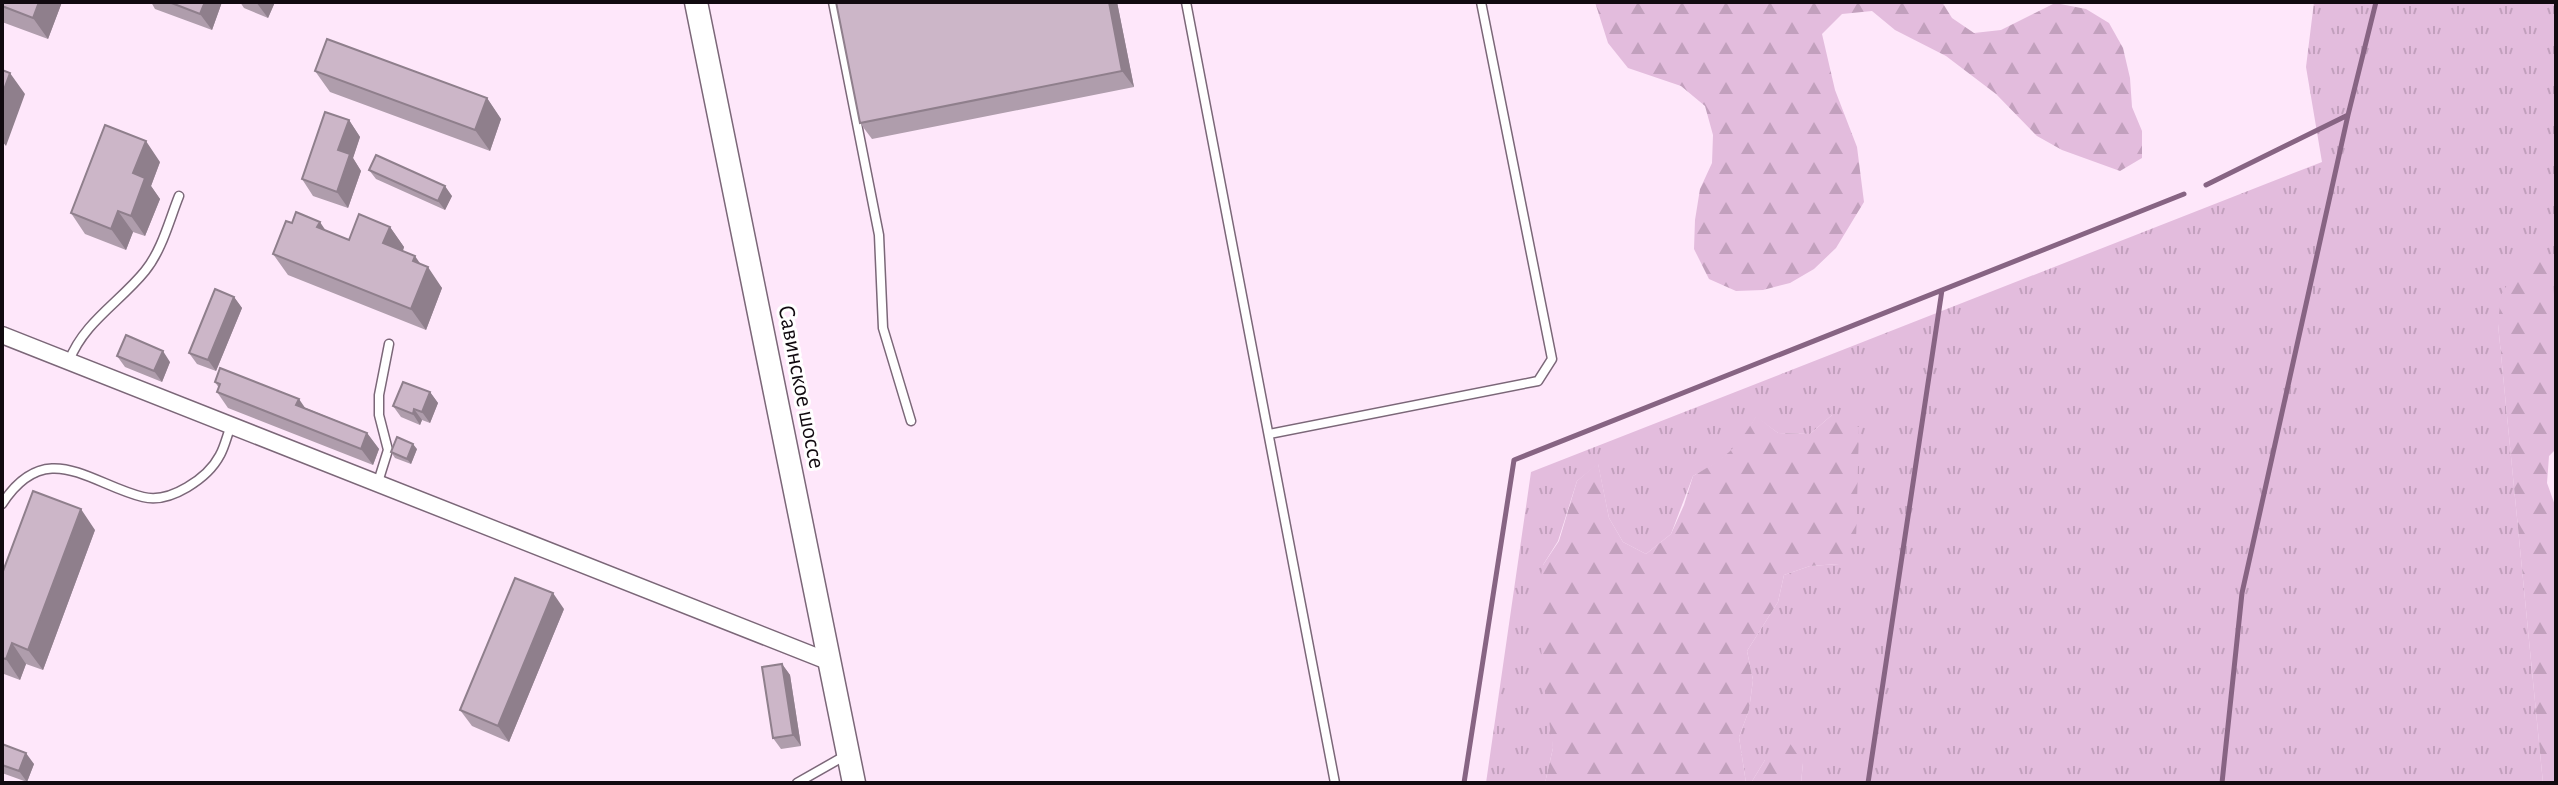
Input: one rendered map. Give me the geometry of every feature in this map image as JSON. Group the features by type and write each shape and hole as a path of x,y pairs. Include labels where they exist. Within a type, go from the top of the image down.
{"street":[{"name":"Савинское шоссе","path":"696,2 854,783"},
{"path":"2,335 830,662"}],"lane":[{"path":"833,2 879,235 883,328 911,421"},
{"path":"1186,2 1335,783"},
{"path":"1269,434 1538,381 1552,359 1481,2"},
{"path":"69,361 83,334 146,270 179,196"},
{"path":"378,482 388,450 379,415 379,395 389,344"},
{"path":"2,504 10,491 26,478 44,470 61,469 84,473 145,498 173,494 211,468 220,456 231,425"},
{"path":"797,783 848,754"}],"green space":[{"path":"1595,2 1942,2 1952,18 1974,33 2001,30 2055,3 2086,9 2109,23 2123,48 2132,107 2142,131 2142,158 2120,171 2062,150 2037,136 1996,94 1946,56 1895,30 1872,11 1842,14 1822,34 1835,90 1857,147 1864,202 1836,248 1814,269 1790,283 1763,290 1736,291 1709,279 1694,249 1700,189 1712,163 1713,135 1705,106 1681,86 1628,68 1608,43"},
{"path":"2314,2 2556,2 2556,326 2498,324 2543,783 1801,783 1803,763 1765,760 1751,783 1746,783 1739,737 1749,710 1753,680 1747,651 1778,602 1784,575 1810,566 1839,564 1832,415 1810,434 1778,433 1756,417 1741,442 1718,462 1693,476 1671,534 1646,554 1623,542 1609,518 1598,464 1577,481 1558,541 1543,565 1553,748 1545,783 1486,783 1531,472 2322,162 2306,67"},
{"path":"2530,246 2552,263 2556,326 2556,449 2549,456 2547,483 2556,508 2556,783 2543,783 2498,324 2501,295"},
{"path":"1832,415 1859,427 1856,542 1839,564 1810,566 1784,575 1778,602 1747,651 1753,680 1749,710 1739,737 1746,783 1545,783 1553,748 1537,596 1543,565 1559,541 1577,481 1598,463 1609,518 1623,542 1646,554 1671,534 1693,476 1729,452 1756,416 1778,433 1810,434"},
{"path":"1787,739 1803,763 1801,783 1751,783 1765,760"}],"building":[{"path":"2,2 39,2 33,18 2,6"},
{"path":"169,2 205,2 200,14"},
{"path":"836,2 1109,2 1122,71 860,123"},
{"path":"327,39 487,98 475,130 315,71"},
{"path":"2,70 10,73 2,95"},
{"path":"325,112 349,120 338,150 350,154 337,192 302,179"},
{"path":"105,125 146,141 133,173 145,178 131,216 118,211 111,229 71,213"},
{"path":"376,155 445,186 438,201 369,170"},
{"path":"296,212 320,222 317,227 349,240 359,214 390,227 383,243 415,256 413,261 428,267 411,309 273,254 286,221 292,223"},
{"path":"215,289 234,297 208,360 189,353"},
{"path":"126,335 163,351 154,371 117,356"},
{"path":"220,368 299,399 296,405 367,433 361,449 217,392 220,384 215,382"},
{"path":"403,382 430,392 422,412 414,409 413,414 393,406"},
{"path":"397,437 413,444 407,459 391,452"},
{"path":"33,491 81,509 28,650 12,643 6,659 2,658 2,574"},
{"path":"515,578 553,593 498,726 460,710"},
{"path":"782,664 793,735 773,738 762,667"},
{"path":"2,744 26,753 19,771 2,765"}],"waterway":[{"path":"2206,185 2348,115 2376,2"},
{"path":"2222,783 2242,593 2348,115"},
{"path":"1464,783 1514,460 2184,194"},
{"path":"1868,783 1942,290"}]}
